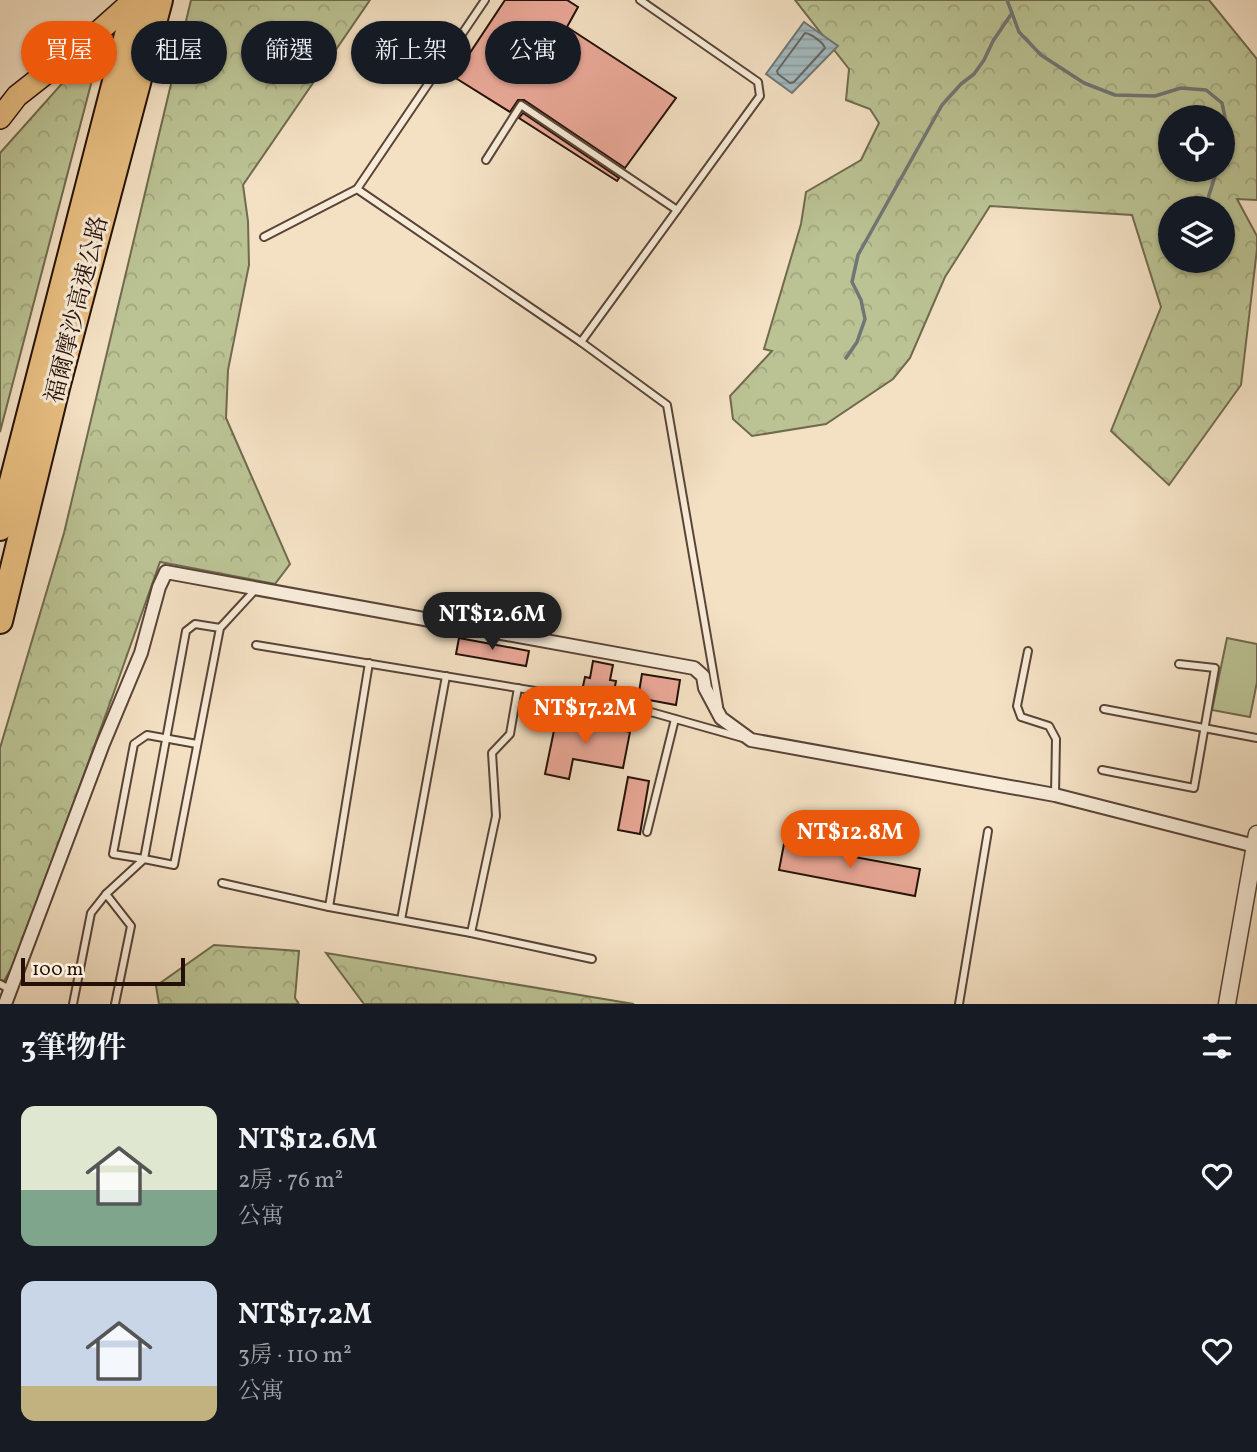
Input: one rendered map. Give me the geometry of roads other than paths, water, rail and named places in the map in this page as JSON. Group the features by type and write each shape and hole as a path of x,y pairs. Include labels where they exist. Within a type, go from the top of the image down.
{"highway":[{"name":"福爾摩沙高速公路","path":"0,621 60,375 135,0"},
{"name":"福爾摩沙高速公路","path":"0,528 98,189 160,0"}],"main road":[{"path":"96,21 116,0"},
{"path":"105,21 135,0"},
{"path":"0,98 21,76"},
{"path":"0,118 30,84"}],"street":[{"path":"5,1004 6,987 141,653 159,587 166,572 694,668 703,676 705,688 721,718 751,740 1055,795 1256,840 1227,1004"}],"lane":[{"path":"264,237 357,189 485,0"},
{"path":"581,342 760,96 758,82 640,0"},
{"path":"486,160 521,105 677,210"},
{"path":"357,189 581,342 667,405 721,718"},
{"path":"197,744 147,735 134,744 113,853 174,865 220,628 256,589"},
{"path":"72,1004 91,913 106,894 144,859 186,631 195,624 220,628"},
{"path":"256,645 633,707 751,740"},
{"path":"1028,651 1017,706 1021,717 1049,726 1056,739 1055,795"},
{"path":"329,906 369,663"},
{"path":"1102,770 1194,788 1215,668 1179,664"},
{"path":"401,920 446,676"},
{"path":"471,933 496,816 492,753 510,734 518,688"},
{"path":"1104,709 1257,738"},
{"path":"647,832 675,719"},
{"path":"959,1004 988,831"},
{"path":"222,883 592,959"},
{"path":"106,894 131,926 115,1004"}],"water":[{"path":"804,22 838,46 792,93 766,74"}],"waterway":[{"path":"1007,0 1019,32 1041,55 1084,83 1115,95 1155,96 1181,88 1206,90 1222,105"},
{"path":"846,358 857,342 865,319 861,300 852,282 858,255 942,105 974,74 1012,13"},
{"path":"1209,196 1213,182"}]}
